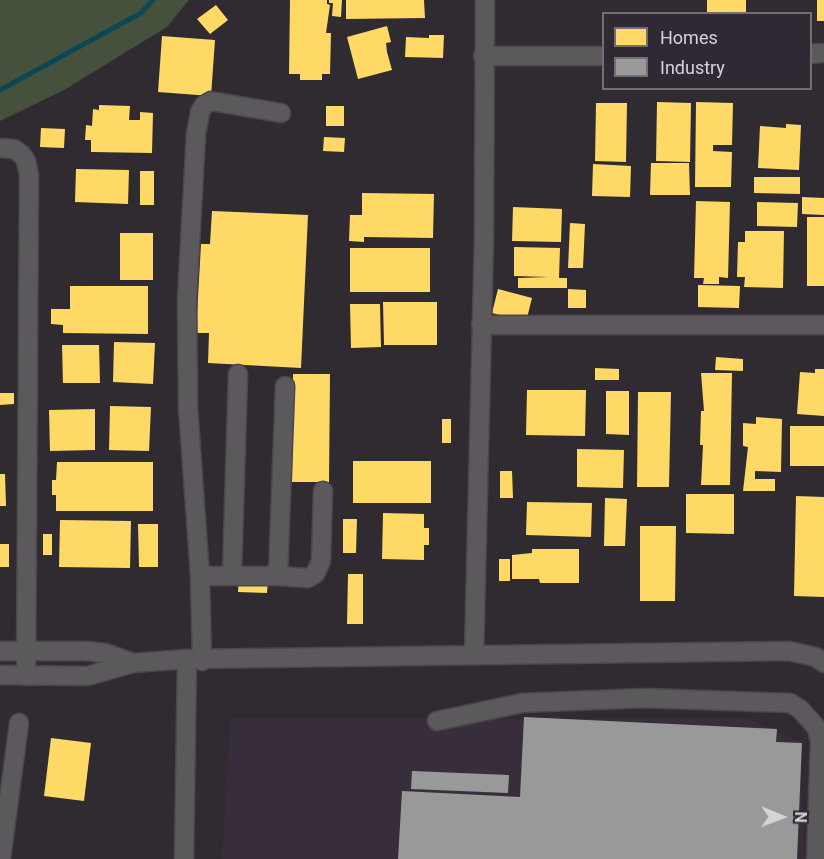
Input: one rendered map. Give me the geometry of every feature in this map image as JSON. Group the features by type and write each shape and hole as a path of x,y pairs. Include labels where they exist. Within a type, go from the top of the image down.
{"street":[{"path":"474,656 485,0"},
{"path":"483,56 602,56"},
{"path":"184,859 200,576 188,396 187,299 196,134 200,112 204,105 211,101 281,113"},
{"path":"0,148 14,149 21,155 26,161 28,176 26,676"},
{"path":"481,325 824,325"},
{"path":"232,574 238,374"},
{"path":"278,576 285,386"},
{"path":"200,576 232,574 308,578 315,574 321,561 323,492"},
{"path":"0,651 95,652 133,663"},
{"path":"0,675 88,676 133,663 194,660 789,651 816,657 824,663"},
{"path":"438,721 522,704 644,699 790,703 800,709 817,728 820,742 816,859"},
{"path":"1,859 19,723"}],"shaded area":[{"path":"231,719 749,719 799,741 805,859 222,859"}],"green space":[{"path":"0,0 189,0 167,27 64,90 0,121"}],"building: Homes":[{"path":"290,0 327,0 327,4 330,5 326,33 331,33 330,74 322,74 322,80 300,80 300,74 289,74"},
{"path":"329,0 342,0 341,17 332,16 333,3 329,3"},
{"path":"346,0 424,0 425,18 346,19"},
{"path":"707,0 746,0 746,12 707,12"},
{"path":"817,0 824,0 824,21 817,21"},
{"path":"216,5 228,20 210,34 197,19"},
{"path":"387,26 391,42 386,43 387,52 392,70 358,79 347,37"},
{"path":"429,35 444,35 443,58 405,57 406,37 429,38"},
{"path":"162,36 215,40 211,96 158,92"},
{"path":"657,102 691,103 690,162 656,161"},
{"path":"696,102 733,103 732,145 713,145 713,151 732,152 731,187 695,187"},
{"path":"596,103 627,103 626,162 595,161"},
{"path":"99,105 130,106 129,120 140,120 140,112 153,113 152,153 91,152 91,140 85,140 86,125 92,126 93,109 99,110"},
{"path":"326,106 344,106 344,126 326,126"},
{"path":"786,124 801,125 799,170 758,168 760,126 786,128"},
{"path":"41,128 65,129 64,148 40,147"},
{"path":"324,137 345,138 344,152 323,151"},
{"path":"651,163 689,163 690,195 650,195"},
{"path":"593,164 631,166 630,197 592,196"},
{"path":"76,169 129,170 128,204 75,202"},
{"path":"140,171 154,171 154,205 140,205"},
{"path":"754,177 800,177 800,194 754,193"},
{"path":"362,193 434,194 433,238 364,237 364,242 349,241 350,215 362,215"},
{"path":"802,197 824,198 824,215 802,214"},
{"path":"696,201 730,202 728,278 719,277 719,284 703,284 704,278 694,278"},
{"path":"757,202 798,203 797,227 757,226"},
{"path":"513,207 562,209 561,242 512,241"},
{"path":"212,211 308,215 301,368 208,363 209,333 196,333 201,244 210,244"},
{"path":"807,217 824,217 824,286 807,286"},
{"path":"570,223 585,224 583,268 568,268"},
{"path":"745,231 784,231 783,288 744,287 745,277 737,277 738,242 745,242"},
{"path":"120,233 153,233 153,280 120,280"},
{"path":"514,247 560,248 559,278 567,278 567,288 518,288 518,278 549,277 514,276"},
{"path":"350,248 430,248 430,292 350,292"},
{"path":"698,285 740,286 739,308 698,307"},
{"path":"70,286 148,286 148,334 63,333 63,325 51,324 51,309 70,309"},
{"path":"498,289 532,298 526,322 492,313"},
{"path":"568,289 586,290 586,308 568,308"},
{"path":"383,302 437,302 437,345 384,345"},
{"path":"350,304 380,304 381,347 351,348"},
{"path":"114,342 155,343 153,384 113,382"},
{"path":"62,345 99,345 100,383 63,383"},
{"path":"716,357 743,359 743,371 715,370"},
{"path":"595,368 619,369 619,380 595,380"},
{"path":"815,369 824,369 824,416 797,414 800,372 815,373"},
{"path":"701,373 732,373 730,485 701,485 703,445 700,445 701,411 704,411"},
{"path":"293,374 330,374 329,482 292,482"},
{"path":"527,390 586,390 585,436 526,435"},
{"path":"606,391 629,391 629,435 606,434"},
{"path":"638,392 671,392 669,487 637,487"},
{"path":"0,393 14,393 14,404 0,405"},
{"path":"110,406 151,407 149,451 109,450"},
{"path":"95,409 95,450 50,451 49,410"},
{"path":"756,417 782,419 781,472 755,471 755,479 775,479 775,491 743,491 748,447 743,446 743,423 756,424"},
{"path":"442,419 451,419 451,443 442,443"},
{"path":"790,426 824,426 824,466 790,466"},
{"path":"577,449 624,450 623,488 577,487"},
{"path":"353,461 431,461 431,503 353,503"},
{"path":"57,462 153,462 153,511 56,511 56,495 52,495 52,480 56,480"},
{"path":"500,471 512,471 513,498 500,498"},
{"path":"0,474 5,474 6,506 0,506"},
{"path":"686,494 734,494 734,534 686,533"},
{"path":"796,496 824,497 824,597 794,596"},
{"path":"605,498 627,499 625,546 604,546"},
{"path":"527,502 592,503 591,537 526,535"},
{"path":"383,513 424,514 424,528 429,528 429,545 424,545 424,560 382,559"},
{"path":"343,519 357,519 356,553 343,553"},
{"path":"60,520 131,521 130,568 59,567"},
{"path":"138,524 158,524 158,567 139,567"},
{"path":"640,526 676,526 675,601 640,601"},
{"path":"43,534 52,534 52,555 43,555"},
{"path":"0,544 9,544 9,567 0,567"},
{"path":"532,549 579,549 579,583 540,583 539,579 512,579 512,555 532,553"},
{"path":"499,559 510,559 510,581 499,581"},
{"path":"348,574 363,574 363,624 347,624"},
{"path":"239,578 268,579 267,593 238,592"},
{"path":"51,738 91,743 84,801 44,796"}],"building: Industry":[{"path":"524,717 777,729 776,742 802,743 797,859 398,859 402,791 520,797"},
{"path":"412,771 509,775 508,793 411,789"}],"waterway":[{"path":"0,90 141,13 153,0"}]}
